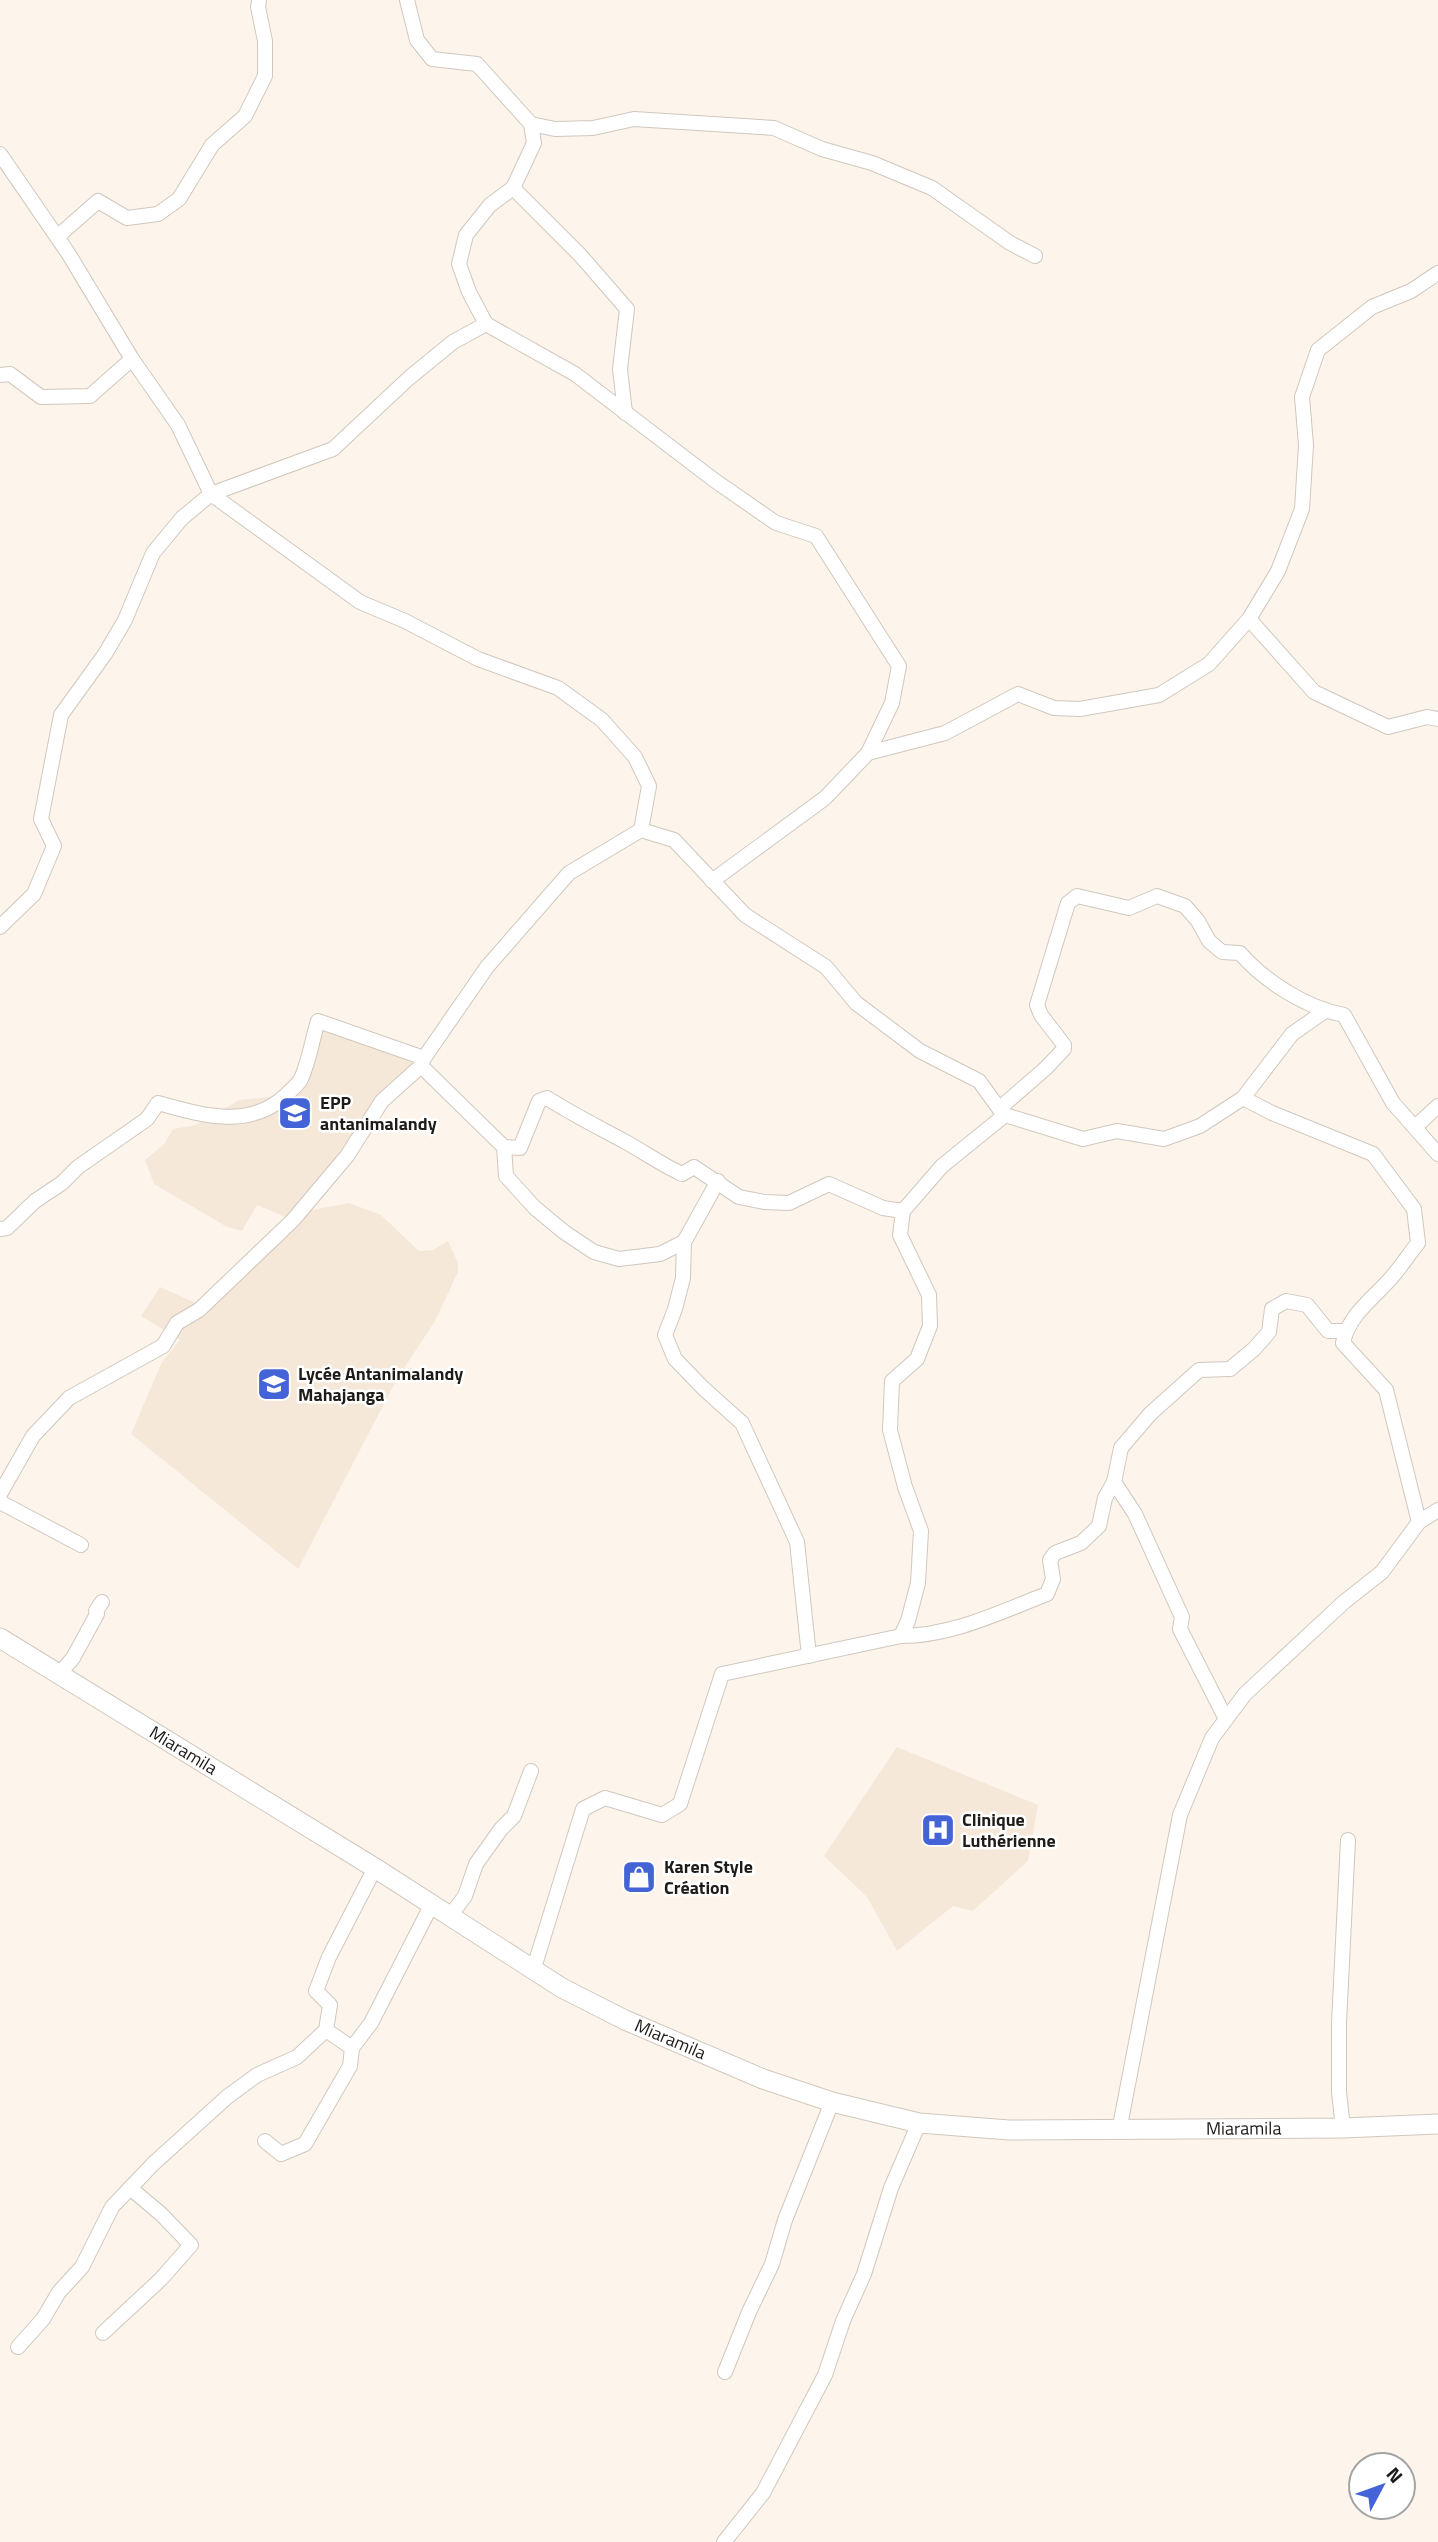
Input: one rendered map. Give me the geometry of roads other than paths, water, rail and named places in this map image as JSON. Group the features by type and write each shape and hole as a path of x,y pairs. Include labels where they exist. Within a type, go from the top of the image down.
{"main road":[{"name":"Miaramila","path":"0,1639 60,1673 375,1868 533,1971 625,2021 763,2080 832,2102 919,2123 1009,2130 1343,2128 1438,2124"}],"street":[{"path":"57,237 98,201 127,218 158,214 179,200 212,145 245,116 265,76 265,41 258,7 260,0"},
{"path":"407,0 417,40 432,59 477,64 531,124 534,143 513,188 491,205 466,234 459,264 469,292 486,324 575,374 714,481 776,523 816,536 899,666 892,703 868,753 825,798 712,881"},
{"path":"531,124 555,129 593,128 634,119 774,128 822,149 872,163 932,188 1010,243 1035,256"},
{"path":"0,154 57,237 132,359 178,425 211,494 360,602 405,621 478,659 558,688 602,720 635,757 649,786 641,830"},
{"path":"513,188 580,255 627,309 620,369 625,413"},
{"path":"868,753 946,733 1018,694 1054,708 1080,709 1159,695 1209,664 1249,619 1278,571 1302,509 1306,445 1303,397 1318,350 1372,307 1411,291 1438,273"},
{"path":"0,927 34,894 54,846 41,819 61,715 112,643 125,620 153,553 181,517 211,494 333,449 409,378 453,342 486,324"},
{"path":"0,375 10,374 41,397 90,396 132,359"},
{"path":"1249,619 1314,692 1388,727 1427,717 1438,719"},
{"path":"0,1494 33,1436 69,1398 163,1346 177,1323 199,1310 293,1220 347,1156 382,1101 422,1062 487,967 569,873 641,830 674,840 746,915 826,967 856,1003 920,1051 979,1081 1002,1112 1083,1139 1117,1131 1164,1139 1200,1126 1243,1098 1292,1034 1325,1011"},
{"path":"901,1636 918,1583 921,1531 905,1487 890,1430 892,1381 917,1359 930,1326 929,1295 900,1235 903,1211 942,1167 1002,1112 1064,1049 1037,1005 1068,903 1077,896 1129,908 1157,896 1185,906 1198,921 1209,942 1222,952 1240,953 1253,969 1307,1005 1344,1015 1393,1103 1438,1154"},
{"path":"0,1229 8,1228 35,1201 62,1183 78,1167 147,1119 158,1103 200,1115 232,1118 262,1113 301,1081 318,1021 422,1062 504,1147 506,1175 535,1208 594,1252 619,1259 660,1254 684,1242"},
{"path":"504,1147 520,1148 539,1101 547,1098 662,1165 682,1174 694,1167 739,1197 789,1203 830,1184 883,1208 903,1211"},
{"path":"1243,1098 1272,1113 1373,1154 1414,1209 1418,1243 1390,1279 1367,1301 1345,1331 1343,1343 1386,1390 1419,1522"},
{"path":"1415,1127 1438,1106"},
{"path":"718,1181 684,1242 683,1278 665,1335 675,1359 742,1423 797,1542 809,1656"},
{"path":"533,1971 583,1809 605,1798 662,1815 680,1804 722,1674 901,1636 922,1636 964,1627 1047,1594 1053,1579 1049,1560 1055,1553 1081,1543 1099,1526 1105,1498 1114,1482 1121,1448 1150,1414 1199,1370 1230,1369 1269,1332 1272,1309 1286,1301 1307,1305 1328,1331 1345,1331"},
{"path":"1114,1482 1135,1514 1182,1617 1180,1629 1226,1720"},
{"path":"0,1502 81,1545"},
{"path":"1119,2131 1180,1815 1212,1738 1245,1694 1343,1602 1381,1572 1419,1522 1438,1510"},
{"path":"60,1673 73,1658 102,1602"},
{"path":"450,1916 465,1896 475,1864 514,1816 531,1771"},
{"path":"1343,2128 1339,2092 1339,2022 1348,1840"},
{"path":"18,2347 43,2319 59,2292 82,2267 112,2207 152,2164 227,2097 257,2075 298,2057 326,2030 330,2005 317,1991 328,1957 375,1868"},
{"path":"265,2141 281,2154 305,2144 350,2066 352,2048 371,2022 432,1904"},
{"path":"326,2030 352,2048"},
{"path":"725,2372 772,2264 789,2209 832,2102"},
{"path":"724,2542 763,2493 825,2375 843,2321 864,2274 891,2188 919,2123"},
{"path":"103,2333 160,2280 191,2245 161,2214 130,2188"}],"place":[{"name":"EPP antanimalandy","path":"295,1113"},
{"name":"Lycée Antanimalandy Mahajanga","path":"274,1384"},
{"name":"Clinique Luthérienne","path":"938,1830"},
{"name":"Karen Style Création","path":"639,1877"}]}
